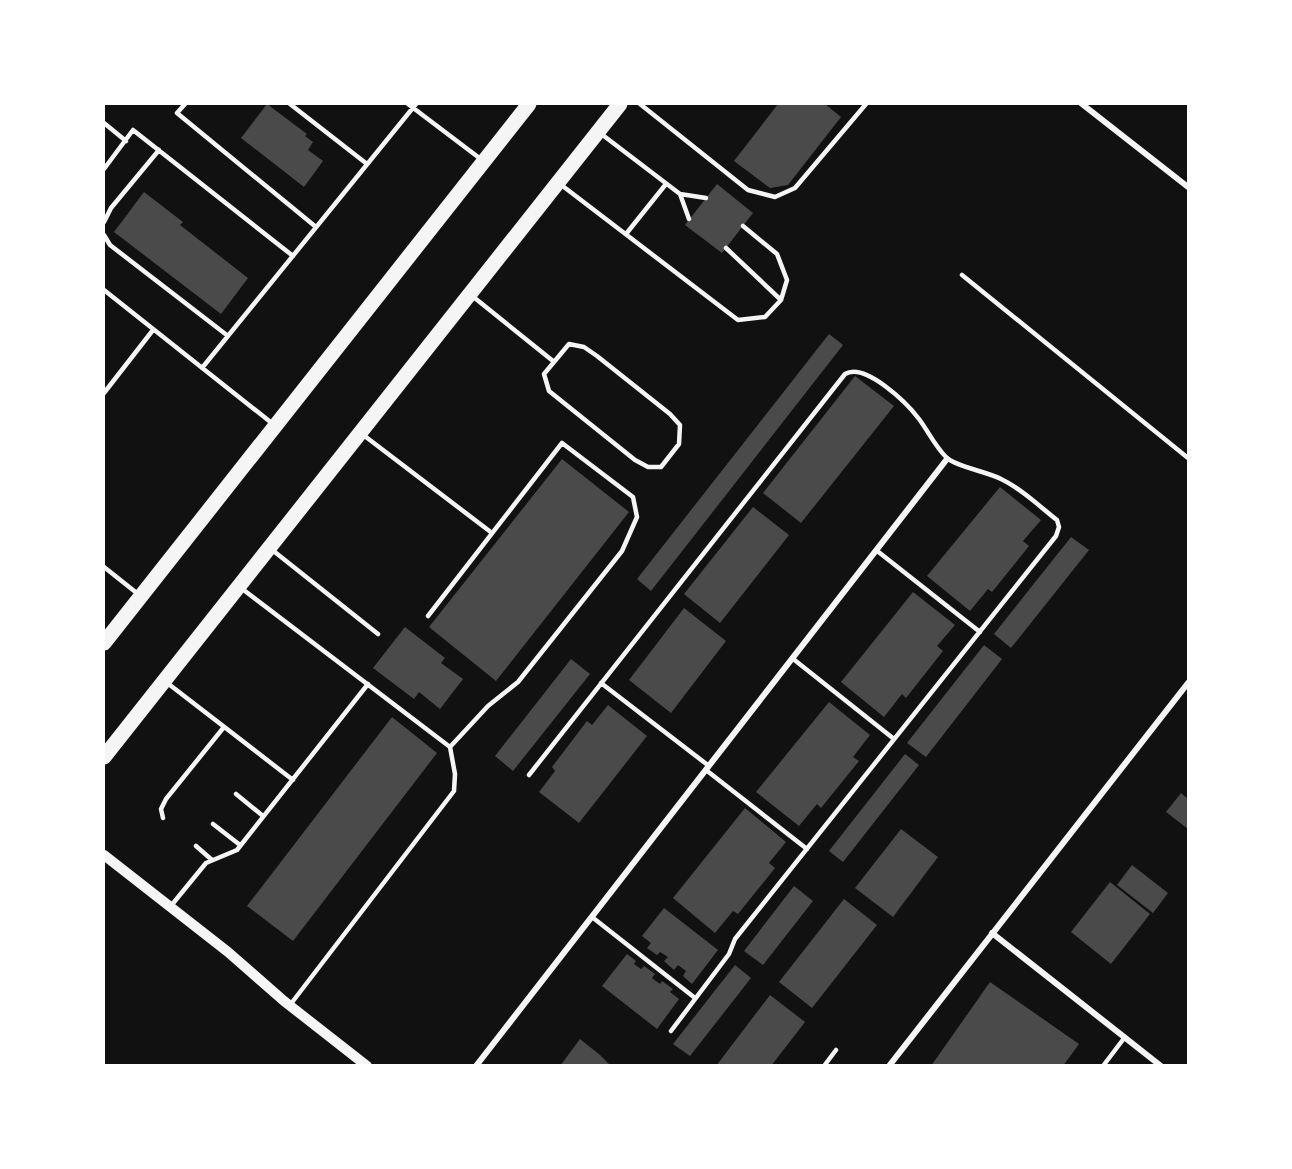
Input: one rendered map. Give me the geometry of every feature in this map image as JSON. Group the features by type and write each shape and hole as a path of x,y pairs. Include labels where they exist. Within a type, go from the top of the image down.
{"main road":[{"path":"104,643 530,104"},
{"path":"104,757 620,104"}],"street":[{"path":"1082,104 1188,187"},
{"path":"476,1065 947,459"},
{"path":"889,1065 1188,683"},
{"path":"104,855 228,952 290,1006 366,1065"},
{"path":"992,933 1161,1065"}],"lane":[{"path":"185,104 177,114 316,226"},
{"path":"290,104 367,164"},
{"path":"640,104 748,190 775,197 795,188 863,104"},
{"path":"202,368 412,105 484,161"},
{"path":"104,123 126,141"},
{"path":"104,169 133,130 293,256"},
{"path":"598,131 680,194 706,198"},
{"path":"104,222 111,208 159,150"},
{"path":"557,182 738,320 765,317 780,300 787,280 777,254 743,226"},
{"path":"626,234 666,184"},
{"path":"680,194 689,219"},
{"path":"104,235 110,245 228,336"},
{"path":"726,248 780,300"},
{"path":"962,275 1188,458"},
{"path":"104,290 275,425"},
{"path":"469,294 554,361"},
{"path":"104,393 153,330"},
{"path":"569,344 584,347 670,414 680,425 679,444 661,467 648,467 635,460 549,391 544,375 554,361 569,344"},
{"path":"529,775 844,374 850,370 861,372 892,393 918,418 947,459 999,477 1016,487 1057,520 1059,527 1056,536 735,939 729,954 671,1031"},
{"path":"360,432 492,533"},
{"path":"428,616 562,443 633,497 636,517 622,551 518,682 489,706 450,747"},
{"path":"269,547 378,634"},
{"path":"876,550 980,632"},
{"path":"104,567 141,596"},
{"path":"238,586 450,747 455,774 454,791 290,1006"},
{"path":"792,658 894,739"},
{"path":"164,681 293,780"},
{"path":"601,683 807,849"},
{"path":"170,907 206,863 237,850 368,684"},
{"path":"163,818 161,809 171,792 224,727"},
{"path":"195,763 202,769"},
{"path":"171,792 178,798"},
{"path":"236,794 263,816"},
{"path":"213,824 240,845"},
{"path":"196,846 212,860"},
{"path":"592,917 695,998"},
{"path":"1103,1065 1125,1037"},
{"path":"824,1065 836,1050"}],"building":[{"path":"267,104 307,134 305,136 313,142 308,150 323,161 304,187 241,138"},
{"path":"778,104 825,104 841,117 788,185 770,188 734,161"},
{"path":"717,184 753,213 722,253 685,225"},
{"path":"144,192 183,222 180,225 248,278 221,314 114,232"},
{"path":"829,334 843,345 651,591 637,579"},
{"path":"855,376 894,406 801,523 763,493"},
{"path":"562,459 629,512 496,681 429,627"},
{"path":"1000,487 1041,520 1023,541 1029,546 992,592 988,589 970,611 927,576"},
{"path":"753,507 789,535 720,623 684,594"},
{"path":"1071,537 1089,550 1011,648 994,634"},
{"path":"913,592 955,625 937,646 943,651 906,698 902,694 884,717 841,682"},
{"path":"684,608 726,641 671,713 629,680"},
{"path":"405,627 445,658 441,663 463,679 440,709 419,692 414,699 373,668"},
{"path":"984,645 1002,659 926,757 907,743"},
{"path":"571,659 590,674 513,771 495,756"},
{"path":"829,702 870,735 853,757 859,761 821,808 817,804 799,826 756,792"},
{"path":"608,705 647,736 579,823 539,792 555,771 552,767 587,721 592,725"},
{"path":"392,717 437,753 293,941 247,906"},
{"path":"905,754 919,765 843,862 829,851"},
{"path":"1181,793 1188,799 1188,829 1166,812"},
{"path":"745,808 786,842 769,863 775,868 738,914 733,911 715,933 673,898"},
{"path":"901,829 938,857 893,917 855,888"},
{"path":"1132,865 1168,893 1153,913 1117,885"},
{"path":"1110,882 1150,914 1111,964 1071,932"},
{"path":"794,886 813,901 763,965 744,951"},
{"path":"844,899 877,925 812,1008 779,982"},
{"path":"664,908 718,950 692,984 683,976 686,971 678,965 674,970 664,961 668,957 660,952 657,955 647,948 651,943 642,936"},
{"path":"627,954 636,961 634,964 641,969 644,966 655,974 652,978 660,984 662,981 673,989 670,992 679,999 657,1029 602,986"},
{"path":"735,965 751,978 690,1056 673,1044"},
{"path":"990,982 1079,1044 1063,1066 931,1066"},
{"path":"770,995 805,1022 771,1066 716,1066"},
{"path":"580,1039 600,1055 611,1066 560,1066"}]}
